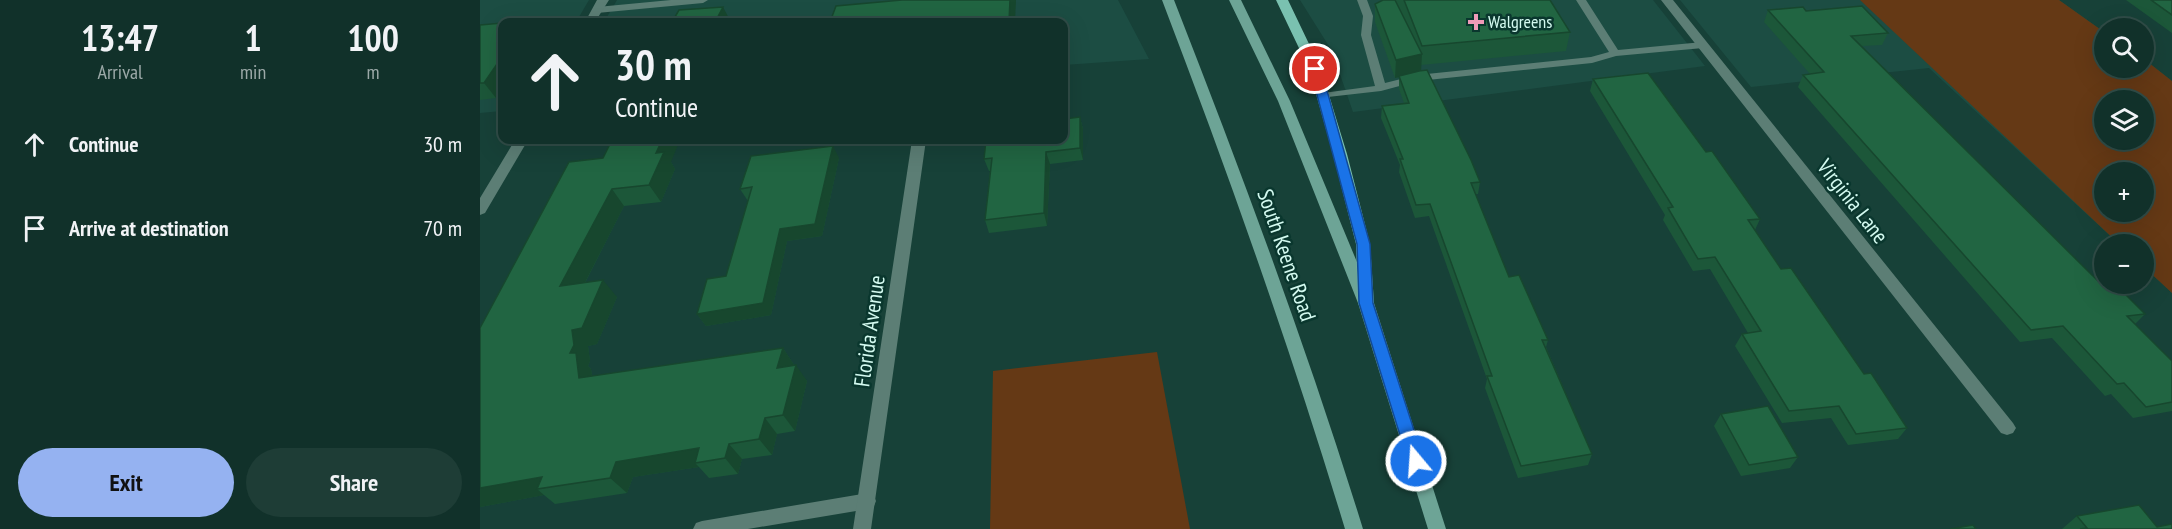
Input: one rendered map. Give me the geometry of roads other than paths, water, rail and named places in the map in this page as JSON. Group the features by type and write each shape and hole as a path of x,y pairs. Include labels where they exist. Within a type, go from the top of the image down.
{"main road":[{"name":"South Keene Road","path":"1168,0 1210,105 1326,433 1354,529"},
{"path":"1235,0 1284,101 1366,303 1437,529"},
{"path":"1282,0 1315,69 1323,96 1363,244 1366,303"}],"street":[{"name":"Virginia Lane","path":"1667,0 2007,428"},
{"path":"592,18 600,5"},
{"path":"480,210 519,144"},
{"name":"Florida Avenue","path":"862,529 868,501 918,144"}],"lane":[{"path":"600,5 703,0"},
{"path":"1362,0 1368,16 1366,34 1381,88"},
{"path":"1581,0 1615,53"},
{"path":"1323,96 1381,88 1417,78 1592,60 1615,53 1703,45"},
{"path":"702,529 868,501"}],"place":[{"name":"Walgreens","path":"1476,22"}]}
